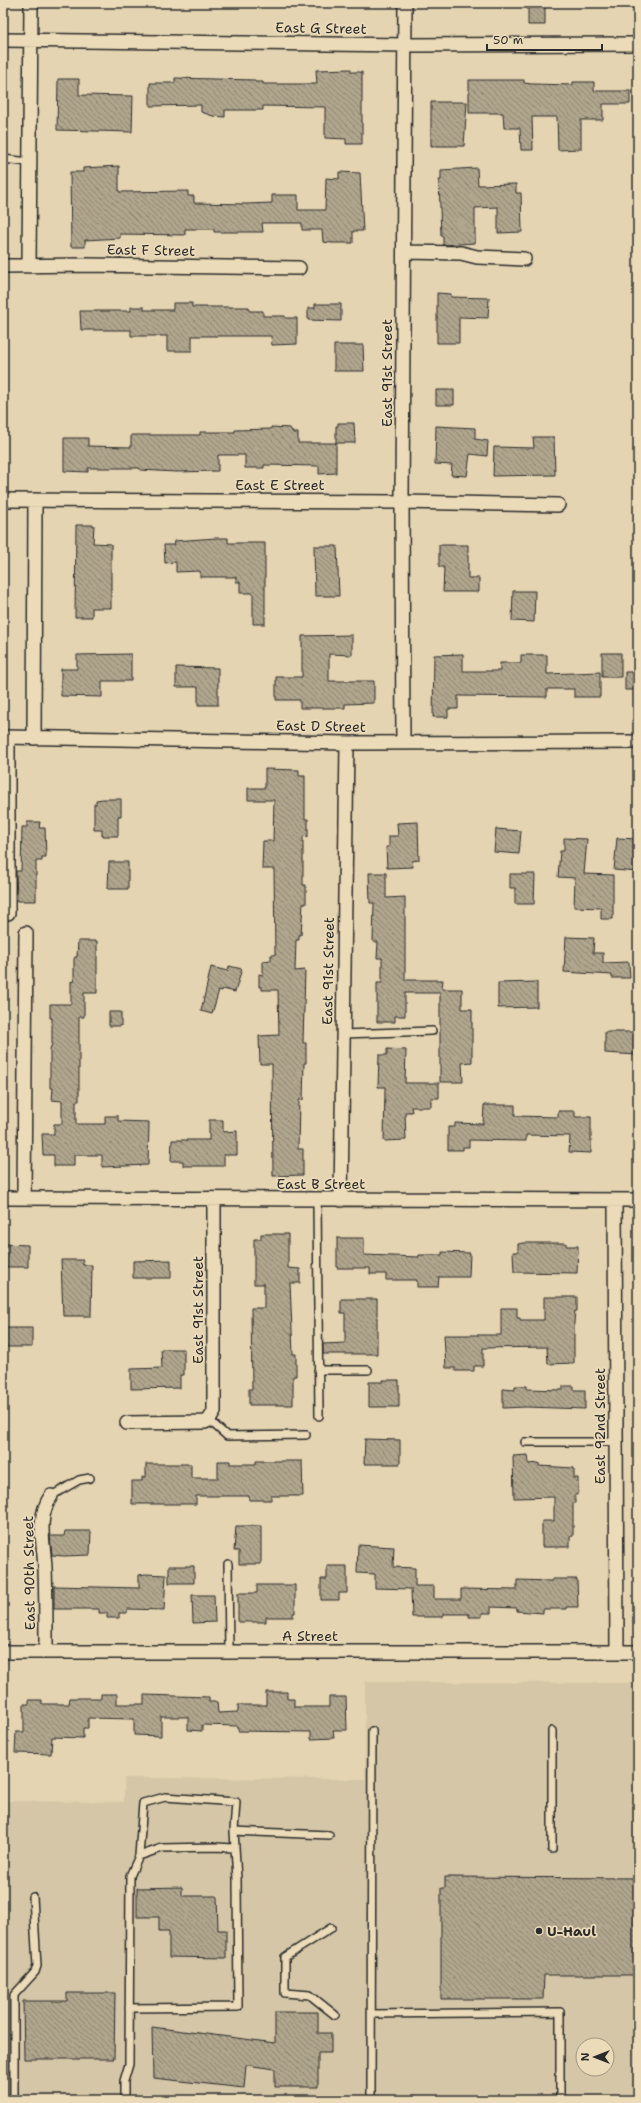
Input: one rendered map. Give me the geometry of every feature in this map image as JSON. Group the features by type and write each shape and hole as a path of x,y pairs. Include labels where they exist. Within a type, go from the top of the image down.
{"street":[{"path":"29,266 31,3"},
{"name":"East 91st Street","path":"403,743 402,502 406,45 405,3"},
{"name":"East G Street","path":"3,40 406,45 638,44"},
{"path":"404,252 461,253 477,258 524,259"},
{"name":"East F Street","path":"3,266 299,268"},
{"name":"East E Street","path":"3,500 402,502 558,505"},
{"path":"34,738 35,500"},
{"path":"6,737 8,913"},
{"name":"East D Street","path":"6,737 346,743 638,742"},
{"name":"East 91st Street","path":"341,1200 346,743"},
{"path":"24,1198 26,934"},
{"name":"East B Street","path":"3,1198 214,1200 638,1200"},
{"name":"East 91st Street","path":"209,1420 214,1412 214,1200"},
{"name":"East 92nd Street","path":"615,1200 617,1652"},
{"path":"126,1423 204,1422 209,1420"},
{"name":"East 90th Street","path":"46,1652 42,1518 45,1506 51,1496"},
{"name":"A Street","path":"3,1652 638,1652"}],"lane":[{"path":"3,159 30,162"},
{"path":"343,1034 432,1031"},
{"path":"317,1200 318,1416"},
{"path":"318,1370 368,1370"},
{"path":"209,1420 227,1436 306,1435"},
{"path":"525,1442 616,1442"},
{"path":"51,1496 78,1480 90,1478"},
{"path":"228,1564 229,1652"},
{"path":"370,2100 372,2014 372,1731"},
{"path":"552,1731 552,1850"},
{"path":"124,2100 126,2072 129,2064 129,2008 130,1876 139,1856 143,1803 165,1798 236,1802 234,1848 238,1917 238,2007 129,2008"},
{"path":"234,1831 329,1835"},
{"path":"139,1856 162,1848 234,1848"},
{"path":"14,2100 14,1995 35,1972 37,1966 33,1897"},
{"path":"331,1928 285,1957 285,1993 310,1995 336,2015"},
{"path":"372,2014 560,2012 560,2100"}],"shaded area":[{"path":"365,1682 638,1683 638,2098 3,2096 4,1801 124,1802 124,1778 365,1779"}],"building":[{"path":"528,3 545,3 545,25 528,25"},
{"path":"351,69 351,72 362,72 362,144 346,144 346,139 325,138 325,107 263,106 263,110 225,110 225,117 213,116 201,112 201,105 150,106 150,83 175,83 175,78 255,80 255,82 263,82 263,84 317,84 316,70"},
{"path":"58,79 79,79 79,95 133,96 132,132 57,130"},
{"path":"469,80 524,80 524,83 532,84 573,85 573,82 594,82 594,91 630,91 630,104 603,104 603,120 581,120 581,149 558,150 557,117 532,117 533,150 521,150 520,128 504,128 503,113 469,113"},
{"path":"431,102 467,102 464,146 431,146"},
{"path":"119,166 119,192 188,191 188,196 194,196 194,203 247,204 272,203 272,195 298,195 298,210 325,210 326,178 339,179 339,172 360,173 363,231 353,231 353,243 332,243 323,242 322,230 302,230 302,223 262,223 263,232 214,232 214,229 185,229 185,235 120,234 120,238 85,240 85,247 71,247 70,172 83,172 83,168"},
{"path":"477,168 478,185 516,184 516,193 521,193 522,232 498,233 498,207 475,208 475,243 443,245 443,236 441,236 439,180 441,180 441,170"},
{"path":"437,293 451,294 451,297 489,298 488,318 459,317 459,343 437,343"},
{"path":"173,303 192,303 192,307 249,307 249,311 263,311 263,316 285,316 285,318 297,318 297,344 272,345 271,336 192,336 192,351 167,351 167,336 131,336 131,330 81,330 80,311 131,311 131,307 144,307 144,310 173,310"},
{"path":"315,304 341,304 341,321 308,320 308,308 315,308"},
{"path":"334,345 363,345 364,371 334,371"},
{"path":"436,390 454,390 454,405 436,405"},
{"path":"338,423 354,423 355,443 336,443 336,426 338,426"},
{"path":"436,426 475,428 475,439 488,441 487,456 470,454 467,476 451,475 452,465 435,464"},
{"path":"271,427 290,428 293,433 298,433 298,443 336,443 336,473 319,474 319,466 264,465 264,468 245,468 245,455 218,455 218,471 176,472 140,470 140,468 88,468 88,472 64,471 64,438 88,438 88,446 131,447 131,435 200,435 200,432 235,432 235,430 271,429"},
{"path":"533,437 554,437 555,475 493,476 494,447 534,448"},
{"path":"76,525 94,525 93,543 111,544 111,608 92,608 92,617 75,617"},
{"path":"228,538 228,543 265,543 265,624 253,624 253,593 240,593 240,582 236,582 236,577 200,577 200,571 176,572 176,562 165,563 164,545 175,545 174,541"},
{"path":"439,545 468,545 468,578 479,578 479,592 443,592 444,567 439,567"},
{"path":"314,546 337,546 339,596 315,596"},
{"path":"513,591 535,591 534,622 512,621"},
{"path":"352,635 352,655 329,654 329,681 374,681 374,703 345,704 345,708 300,708 300,700 276,700 276,677 302,677 302,636"},
{"path":"602,653 621,653 621,677 602,677"},
{"path":"131,654 131,681 102,681 102,697 61,696 61,669 77,669 77,655"},
{"path":"463,654 463,671 500,671 500,663 521,663 521,655 547,655 547,674 600,672 600,697 574,697 574,689 547,689 547,697 458,696 458,709 448,709 448,717 433,717 434,655"},
{"path":"176,667 218,668 218,705 198,705 198,687 176,687"},
{"path":"625,672 638,672 638,690 625,690"},
{"path":"265,769 299,770 299,776 305,776 305,819 308,819 308,837 303,836 303,885 306,885 306,904 303,904 301,935 299,935 299,940 296,940 295,971 305,970 303,1043 306,1043 306,1063 304,1063 303,1100 299,1100 298,1149 303,1149 303,1175 273,1176 272,1064 260,1064 259,1036 279,1035 278,990 262,990 262,987 259,987 259,974 263,975 263,961 271,960 271,955 275,955 274,869 262,869 263,841 273,841 274,800 248,800 248,788 265,788"},
{"path":"121,799 121,816 118,816 118,836 102,836 102,830 94,830 94,804 96,804 96,800"},
{"path":"27,822 40,822 39,828 45,828 46,857 42,857 42,861 36,861 36,901 17,901 16,871 21,871 22,827 27,827"},
{"path":"418,822 419,860 412,861 413,867 387,868 386,847 389,847 389,836 398,836 397,823"},
{"path":"496,829 521,831 519,854 494,852"},
{"path":"564,838 587,839 584,874 613,875 613,919 601,919 601,908 574,907 575,878 558,877 560,851 564,851"},
{"path":"617,838 638,839 638,872 614,870"},
{"path":"109,862 128,862 128,889 108,889"},
{"path":"369,873 386,873 386,898 405,897 405,980 443,980 442,989 462,989 462,1009 472,1009 472,1062 462,1063 463,1082 440,1082 440,993 405,993 405,1016 395,1016 395,1022 377,1022 377,983 382,983 382,958 377,958 378,942 373,942 374,903 370,903"},
{"path":"510,874 535,874 534,904 515,904 515,888 510,888"},
{"path":"566,937 594,938 593,953 603,953 603,963 629,962 630,978 612,978 612,975 564,972"},
{"path":"78,941 97,941 97,993 84,993 84,1017 79,1017 79,1101 76,1101 76,1124 105,1124 105,1116 118,1116 118,1121 149,1122 148,1165 102,1167 102,1155 74,1155 74,1166 54,1166 54,1155 43,1155 42,1134 54,1134 54,1124 62,1124 62,1101 52,1100 53,1088 50,1088 52,1018 50,1018 50,1004 71,1004 71,981 73,982 74,978 74,959 77,957"},
{"path":"229,966 242,969 235,992 223,989 222,991 219,990 212,1014 201,1011 211,967 228,971"},
{"path":"537,982 537,1007 498,1008 498,983"},
{"path":"109,1012 121,1012 121,1026 109,1026"},
{"path":"605,1032 638,1032 638,1055 605,1053"},
{"path":"387,1049 406,1050 405,1083 439,1083 439,1098 431,1098 431,1107 411,1107 412,1112 405,1112 406,1140 384,1141 385,1087 378,1087 379,1055 387,1055"},
{"path":"484,1105 515,1105 515,1116 558,1117 558,1111 575,1111 575,1117 591,1117 591,1153 569,1152 570,1136 526,1135 526,1141 469,1140 469,1147 463,1147 463,1150 448,1150 448,1127 455,1127 455,1123 483,1124"},
{"path":"209,1120 223,1120 223,1132 237,1131 237,1155 224,1155 224,1166 183,1166 183,1161 171,1161 172,1140 209,1140"},
{"path":"261,1234 288,1234 288,1268 300,1269 300,1283 290,1283 293,1354 296,1354 296,1376 293,1376 293,1405 249,1405 249,1389 252,1389 251,1308 264,1308 264,1284 254,1284 254,1239 261,1239"},
{"path":"337,1238 364,1238 364,1255 419,1257 419,1255 442,1255 442,1252 470,1253 469,1277 439,1277 438,1287 417,1287 417,1280 386,1280 386,1274 370,1274 370,1268 337,1268"},
{"path":"566,1243 566,1246 578,1246 577,1273 514,1272 513,1252 518,1252 518,1244"},
{"path":"3,1244 28,1245 28,1267 3,1267"},
{"path":"61,1260 83,1260 83,1265 92,1265 91,1316 63,1316"},
{"path":"171,1260 171,1278 133,1278 133,1261"},
{"path":"544,1297 577,1297 577,1311 575,1311 574,1323 574,1363 548,1364 547,1347 483,1348 483,1366 474,1366 474,1371 455,1371 455,1368 446,1368 444,1335 501,1335 501,1308 517,1308 517,1318 520,1318 520,1320 544,1320"},
{"path":"341,1299 377,1299 377,1354 323,1354 323,1344 345,1343 345,1313 341,1313"},
{"path":"3,1328 32,1328 32,1347 3,1347"},
{"path":"161,1349 184,1349 184,1375 180,1375 180,1388 131,1389 131,1369 162,1368"},
{"path":"383,1380 399,1380 399,1407 369,1407 369,1382 383,1382"},
{"path":"515,1386 527,1386 527,1389 563,1390 563,1386 574,1386 574,1390 585,1390 585,1409 526,1407 503,1408 503,1389 515,1390"},
{"path":"365,1439 400,1440 400,1464 364,1464"},
{"path":"528,1455 529,1464 539,1463 539,1466 574,1468 574,1478 578,1478 578,1495 575,1495 575,1503 573,1503 573,1536 570,1536 570,1547 542,1547 542,1521 554,1521 554,1497 514,1498 513,1456"},
{"path":"218,1461 230,1461 230,1464 256,1464 256,1461 302,1461 303,1496 271,1496 271,1500 249,1500 249,1496 196,1496 196,1504 132,1504 132,1481 142,1481 142,1477 146,1477 146,1464 191,1464 191,1478 218,1478"},
{"path":"236,1526 261,1526 261,1564 239,1564 239,1551 234,1551"},
{"path":"65,1531 91,1531 90,1555 52,1555 50,1536 64,1536"},
{"path":"358,1545 394,1547 393,1567 415,1568 415,1586 434,1586 434,1599 461,1599 461,1589 517,1590 517,1580 552,1581 552,1579 577,1579 578,1607 566,1607 566,1609 543,1609 543,1613 517,1611 517,1608 491,1607 491,1613 482,1613 482,1617 469,1617 469,1614 443,1614 443,1617 412,1617 411,1589 375,1588 375,1574 357,1573"},
{"path":"169,1566 194,1566 194,1583 169,1583"},
{"path":"327,1566 347,1566 347,1593 339,1593 339,1600 321,1600 321,1579 327,1579"},
{"path":"139,1575 166,1575 164,1610 127,1609 127,1613 119,1613 119,1618 107,1618 107,1613 99,1613 99,1609 54,1609 54,1586 139,1588"},
{"path":"257,1585 295,1585 295,1613 293,1613 293,1617 266,1617 266,1622 238,1622 238,1593 257,1593"},
{"path":"192,1595 214,1595 215,1622 193,1623"},
{"path":"266,1692 287,1692 287,1699 294,1699 294,1707 329,1707 329,1697 346,1697 347,1730 333,1730 334,1738 311,1739 311,1732 238,1731 238,1726 202,1725 202,1731 188,1730 188,1717 161,1717 161,1736 134,1735 134,1719 88,1718 88,1728 83,1728 83,1738 52,1737 51,1754 15,1753 16,1732 24,1732 24,1704 29,1704 29,1700 42,1700 42,1704 69,1704 70,1698 101,1698 101,1694 117,1694 117,1704 144,1704 144,1695 209,1697 209,1702 217,1702 218,1713 238,1712 238,1705 266,1705"},
{"name":"U-Haul","path":"445,1877 638,1878 638,1975 544,1975 543,1999 441,1999 441,1888 445,1888"},
{"path":"182,1887 182,1896 217,1896 218,1930 226,1930 226,1958 169,1957 169,1931 159,1931 159,1917 137,1917 137,1888"},
{"path":"67,1993 115,1993 114,2059 24,2059 23,2001 67,2001"},
{"path":"275,2012 318,2012 318,2033 331,2033 331,2053 318,2053 318,2087 275,2087 275,2069 246,2065 244,2088 153,2078 152,2027 275,2043"}],"place":[{"name":"U-Haul","path":"539,1931"}]}
